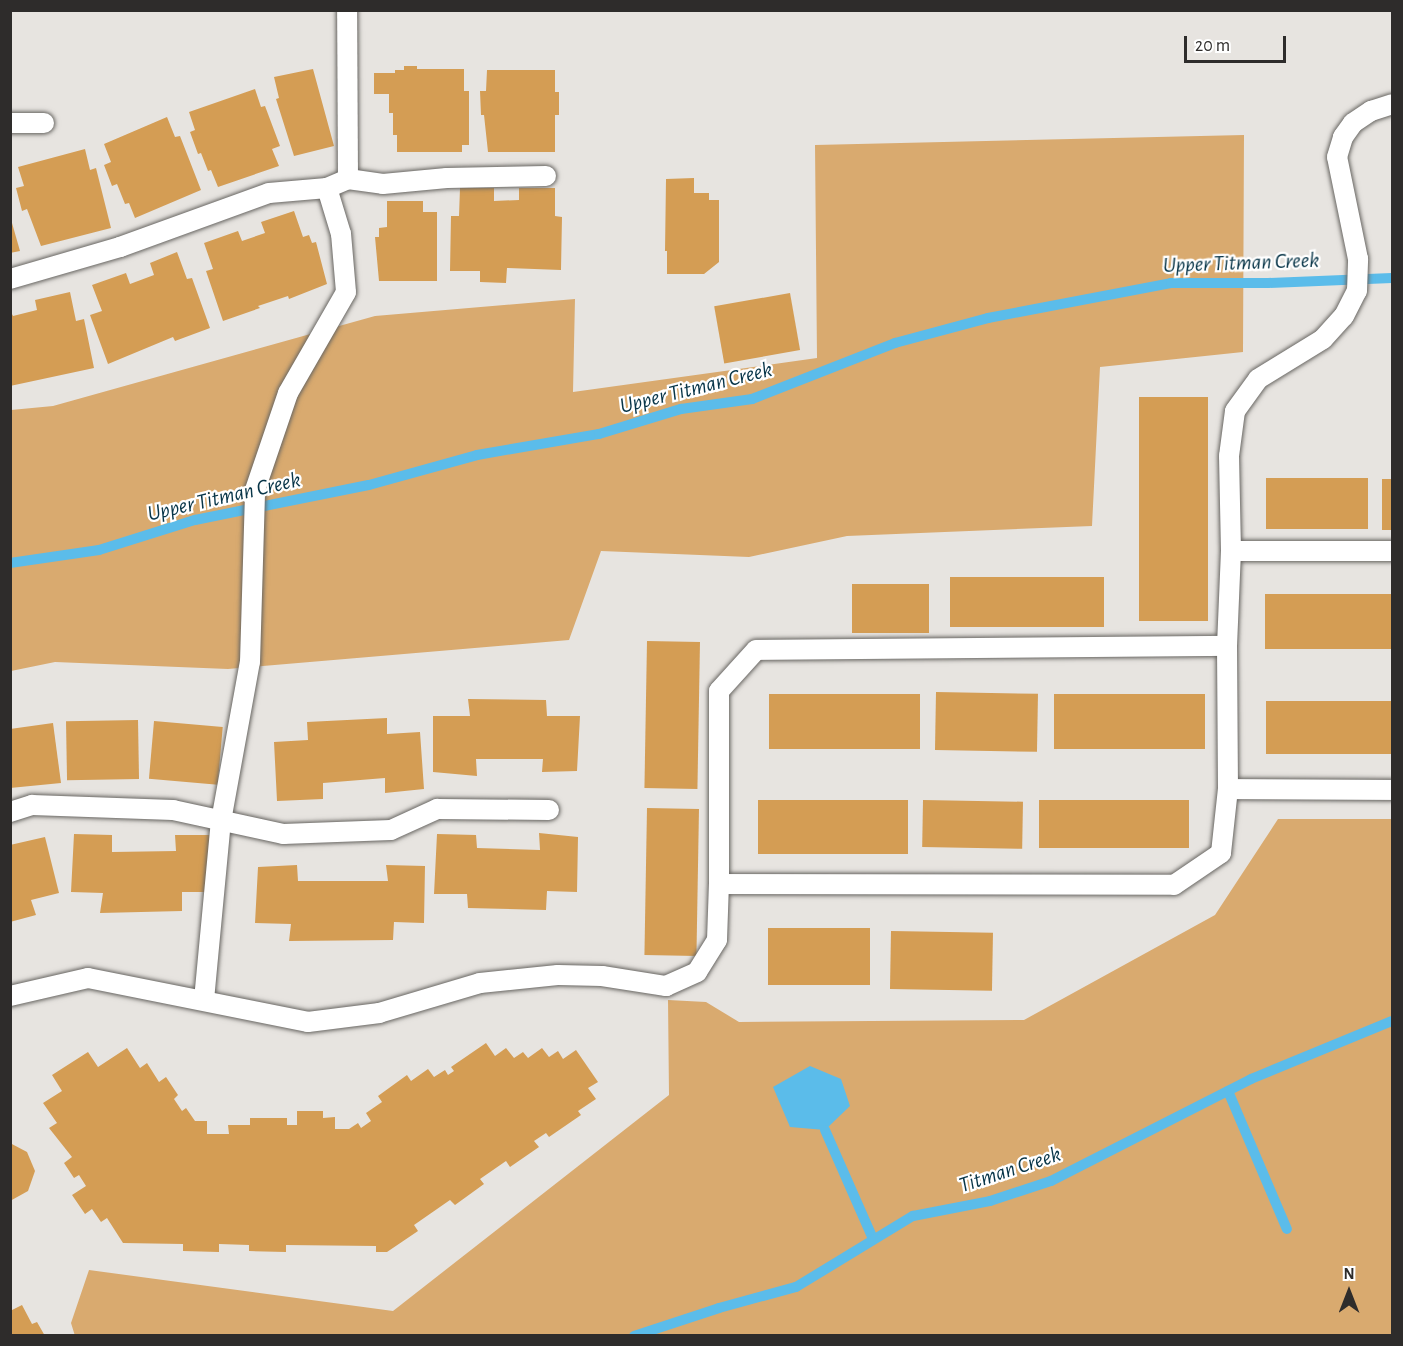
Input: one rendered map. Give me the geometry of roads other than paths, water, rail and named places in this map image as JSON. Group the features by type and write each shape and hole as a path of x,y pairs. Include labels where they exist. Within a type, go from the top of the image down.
{"lane":[{"path":"347,10 348,179"},
{"path":"719,884 1174,885 1221,853 1228,789 1227,646 1231,551 1229,456 1235,411 1258,379 1323,339 1344,316 1358,291 1358,259 1337,157 1343,137 1353,123 1371,111 1392,104"},
{"path":"10,123 44,123"},
{"path":"10,279 120,248 269,193 327,188 348,179 383,184 447,178 546,176"},
{"path":"204,1000 221,821 250,662 255,490 288,393 346,292 341,234 327,188"},
{"path":"1231,551 1392,551"},
{"path":"10,996 88,978 204,1000 243,1011 308,1022 378,1013 480,984 558,975 602,976 666,986 697,972 717,940 719,691 756,650 1227,646"},
{"path":"1228,789 1392,790"},
{"path":"10,812 32,805 173,810 283,834 391,830 437,809 549,810"}],"water":[{"path":"810,1066 841,1079 850,1106 825,1130 790,1127 773,1087"}],"waterway":[{"name":"Upper Titman Creek","path":"10,563 99,550 195,520 369,485 477,455 599,434 681,409 752,399 895,343 988,318 1171,283 1268,283 1392,278"},
{"name":"Titman Creek","path":"634,1336 719,1308 796,1287 913,1216 990,1201 1051,1181 1251,1079 1392,1021"},
{"path":"1228,1091 1287,1229"},
{"path":"825,1130 873,1239"}]}
